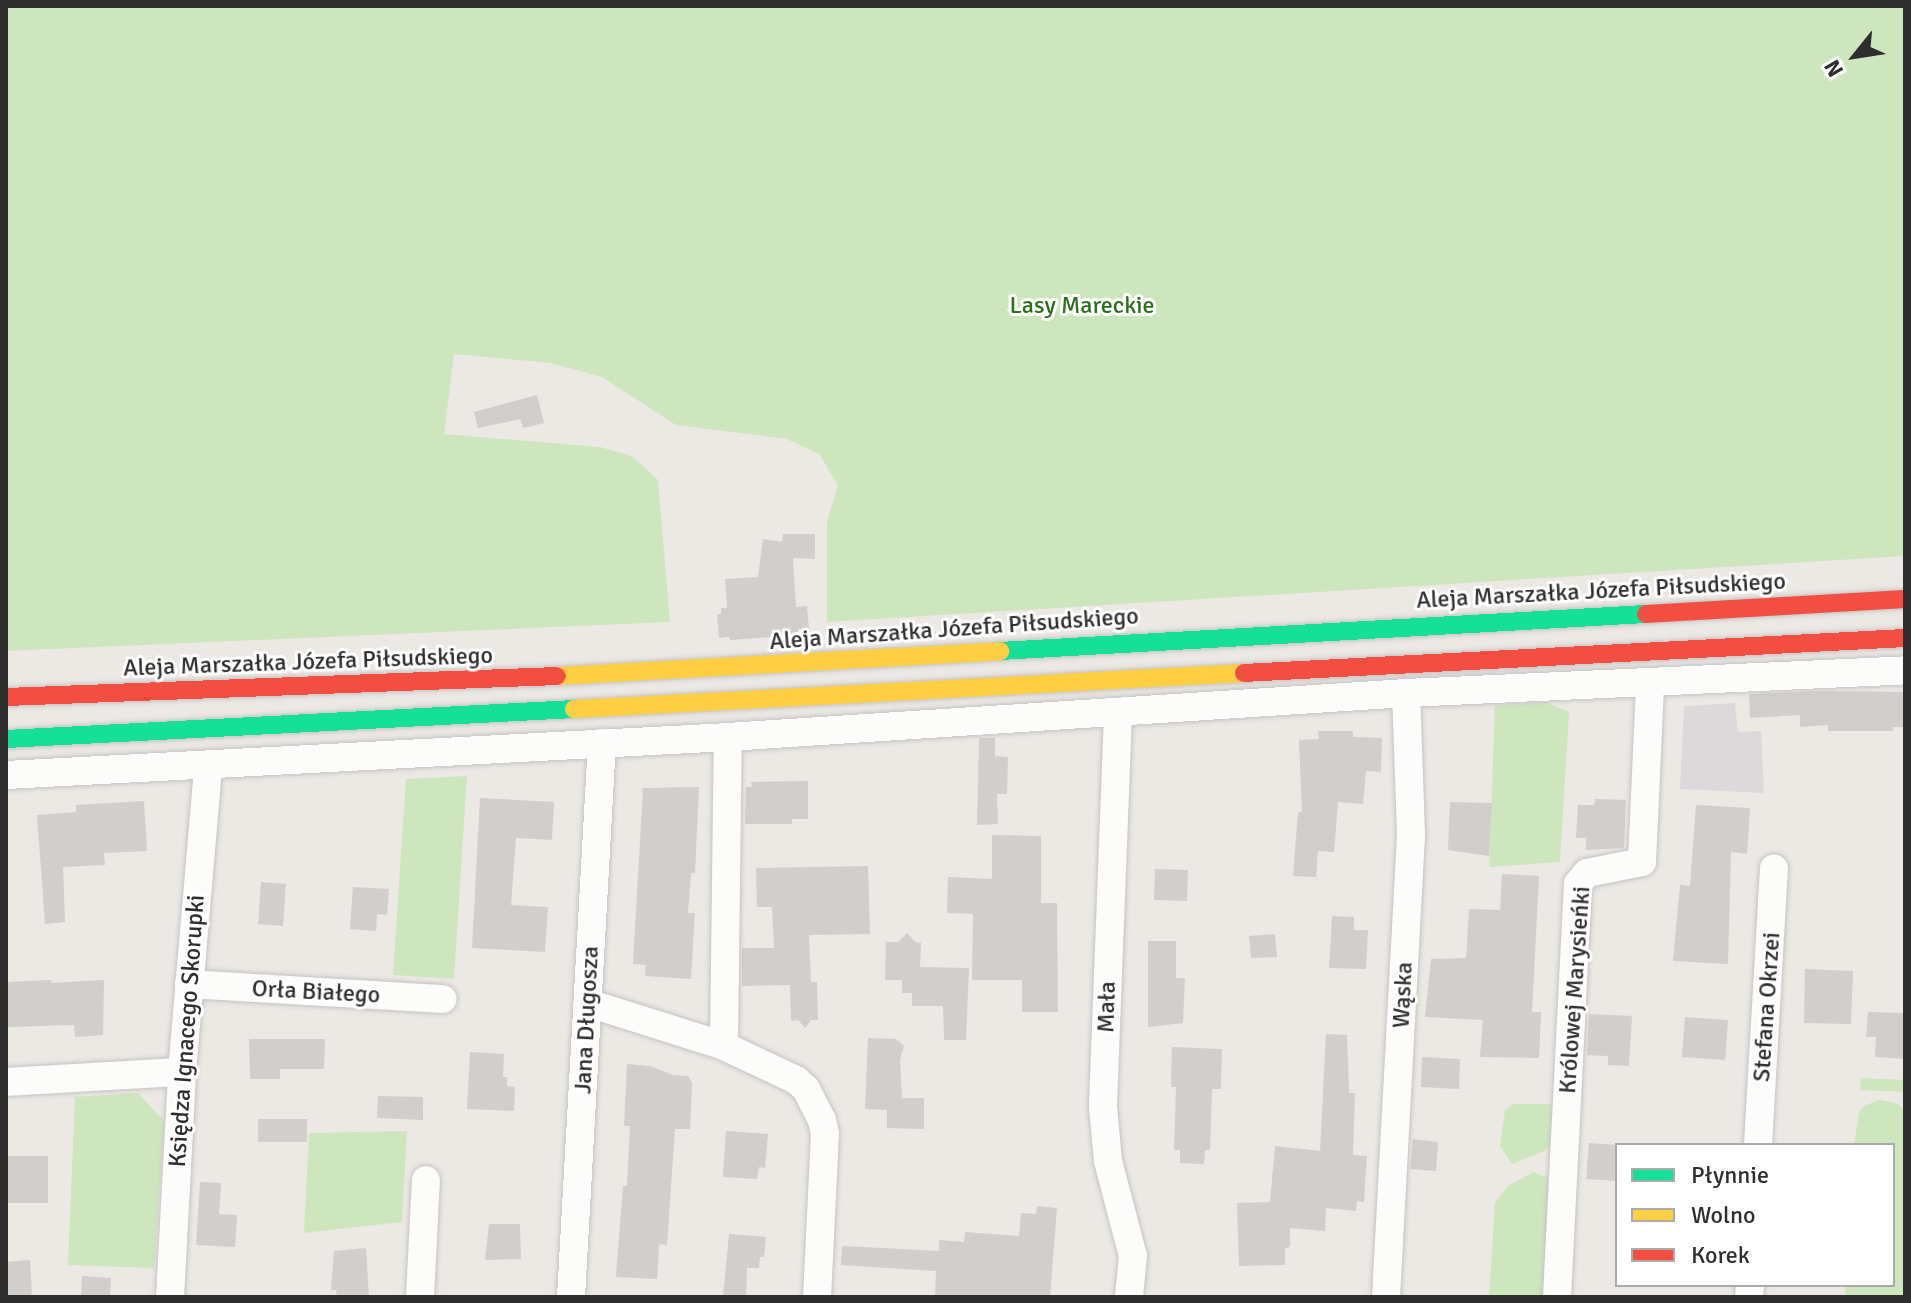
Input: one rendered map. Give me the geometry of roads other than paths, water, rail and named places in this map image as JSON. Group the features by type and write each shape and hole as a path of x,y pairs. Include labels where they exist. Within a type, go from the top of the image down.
{"main road":[{"name":"Aleja Marszałka Józefa Piłsudskiego","path":"6,697 587,675 1905,599"},
{"path":"6,739 1905,638"}],"street":[{"path":"6,775 728,737 1406,693 1905,670"},
{"name":"Królowej Marysieńki","path":"1557,1297 1578,884 1587,873 1642,862 1650,683"},
{"name":"Wąska","path":"1386,1297 1411,834 1406,693"},
{"name":"Mała","path":"1118,714 1103,1107 1108,1161 1133,1256 1129,1297"},
{"path":"724,1046 728,737"},
{"name":"Jana Długosza","path":"571,1297 602,743"},
{"name":"Księdza Ignacego Skorupki","path":"170,1297 182,1072 208,766"},
{"name":"Stefana Okrzei","path":"1758,1143 1774,868"},
{"name":"Orła Białego","path":"189,984 443,999"},
{"path":"588,1003 724,1046 796,1080 806,1089 822,1120 825,1134 817,1297"},
{"path":"6,1082 182,1072"},
{"path":"420,1297 426,1180"}],"park label":[{"name":"Lasy Mareckie","path":"1082,306"}]}
